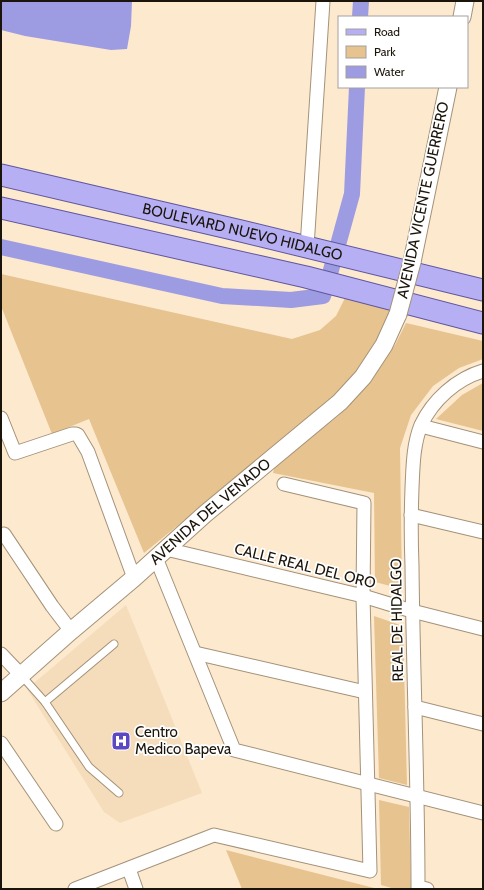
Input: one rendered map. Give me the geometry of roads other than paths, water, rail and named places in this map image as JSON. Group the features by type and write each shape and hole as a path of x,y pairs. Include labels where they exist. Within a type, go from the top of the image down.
{"main road":[{"name":"BOULEVARD NUEVO HIDALGO","path":"1,175 483,290"},
{"name":"BOULEVARD NUEVO HIDALGO","path":"1,208 306,277 483,323"}],"street":[{"path":"316,249 323,1"},
{"path":"462,16 465,1"},
{"name":"AVENIDA VICENTE GUERRERO","path":"398,314 412,262 448,88"},
{"name":"AVENIDA DEL VENADO","path":"3,687 21,675 134,578 205,514 340,402 363,377 384,345 398,314"},
{"name":"REAL DE HIDALGO","path":"422,888 412,611 411,515 413,454 421,426 431,409 446,391 477,373"},
{"path":"2,422 15,453 72,434 78,435 88,452 134,578"},
{"path":"421,426 483,442"},
{"path":"75,889 214,835 370,872 363,596 364,503 284,484"},
{"path":"411,515 483,532"},
{"path":"4,534 52,606 71,631"},
{"path":"161,553 195,653 234,750 483,813"},
{"name":"CALLE REAL DEL ORO","path":"161,553 363,596 412,611 483,629"},
{"path":"195,653 365,692"},
{"path":"1,654 21,675"},
{"path":"415,706 483,724"},
{"path":"1,743 56,824"},
{"path":"128,869 136,889"}],"lane":[{"path":"45,702 114,644"},
{"path":"21,675 45,702 89,767 119,793"}],"water":[{"path":"1,1 132,1 131,26 127,49 111,50 25,36 1,30"}],"waterway":[{"path":"360,16 361,1"},
{"path":"1,247 222,296 291,300 323,296 352,194 357,88"}],"place":[{"name":"Centro Medico Bapeva","path":"121,741"}]}
